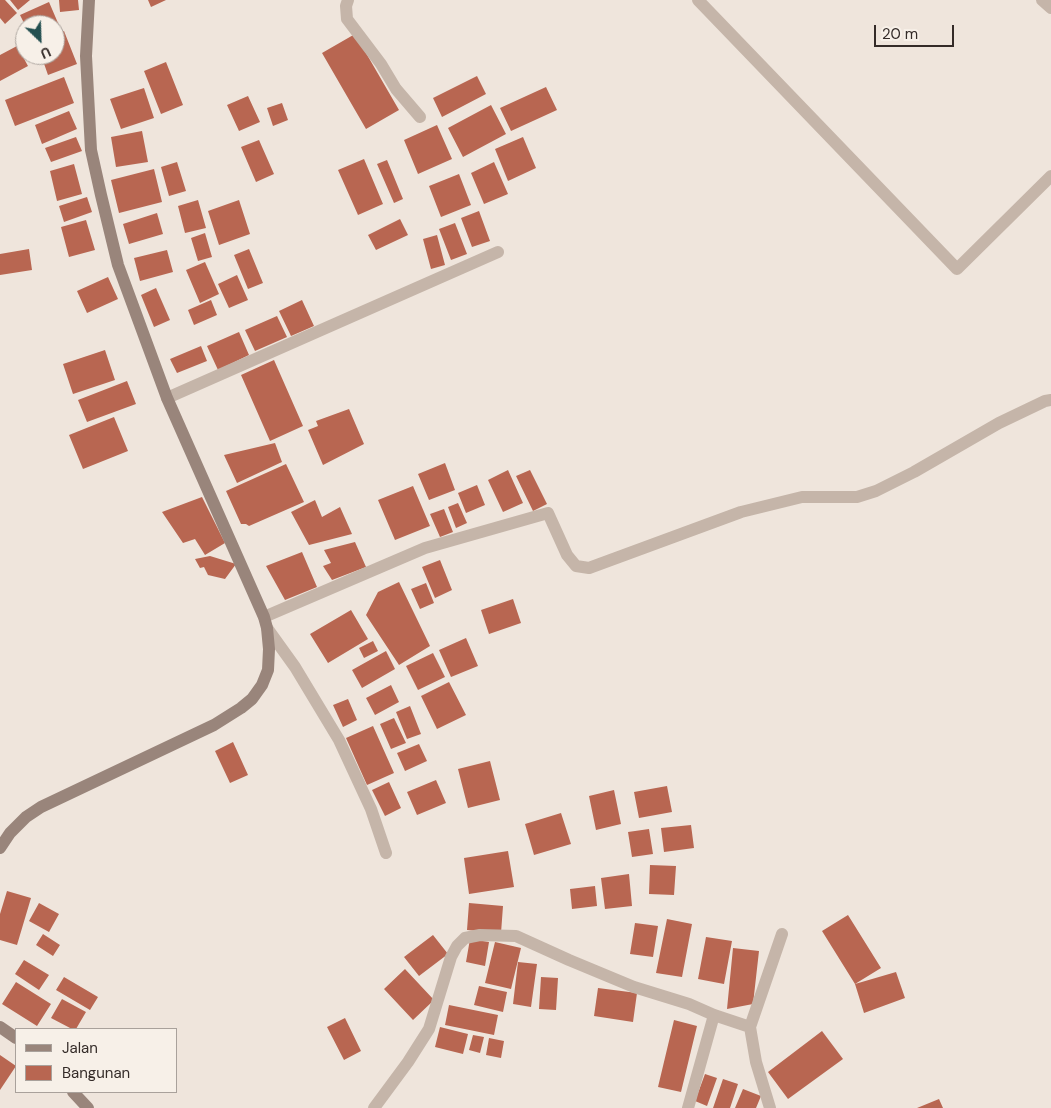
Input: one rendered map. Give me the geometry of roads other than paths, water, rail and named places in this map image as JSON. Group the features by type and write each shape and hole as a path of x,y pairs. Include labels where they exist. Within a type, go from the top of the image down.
{"street":[{"path":"89,0 86,56 93,159 118,265 166,398 266,623 295,666 339,740 371,810 386,853"},
{"path":"348,0 346,6 348,19 396,89 420,117"},
{"path":"698,0 957,269 1051,176"},
{"path":"1042,0 1051,8"},
{"path":"166,398 498,252"},
{"path":"266,623 425,548 548,513 567,555 576,566 589,568 740,512 802,498 857,497 876,491 914,472 999,423 1045,400 1051,400"},
{"path":"0,848 10,833 26,817 41,807 214,725 252,699 262,685 268,670 269,649 266,623"},
{"path":"770,1108 756,1062 750,1027 782,934"},
{"path":"374,1108 408,1062 429,1029 451,957 457,946 465,938 480,935 516,936 634,987 689,1004 750,1027"},
{"path":"688,1108 714,1015"},
{"path":"0,1027 15,1037"},
{"path":"74,1093 88,1108"}]}
